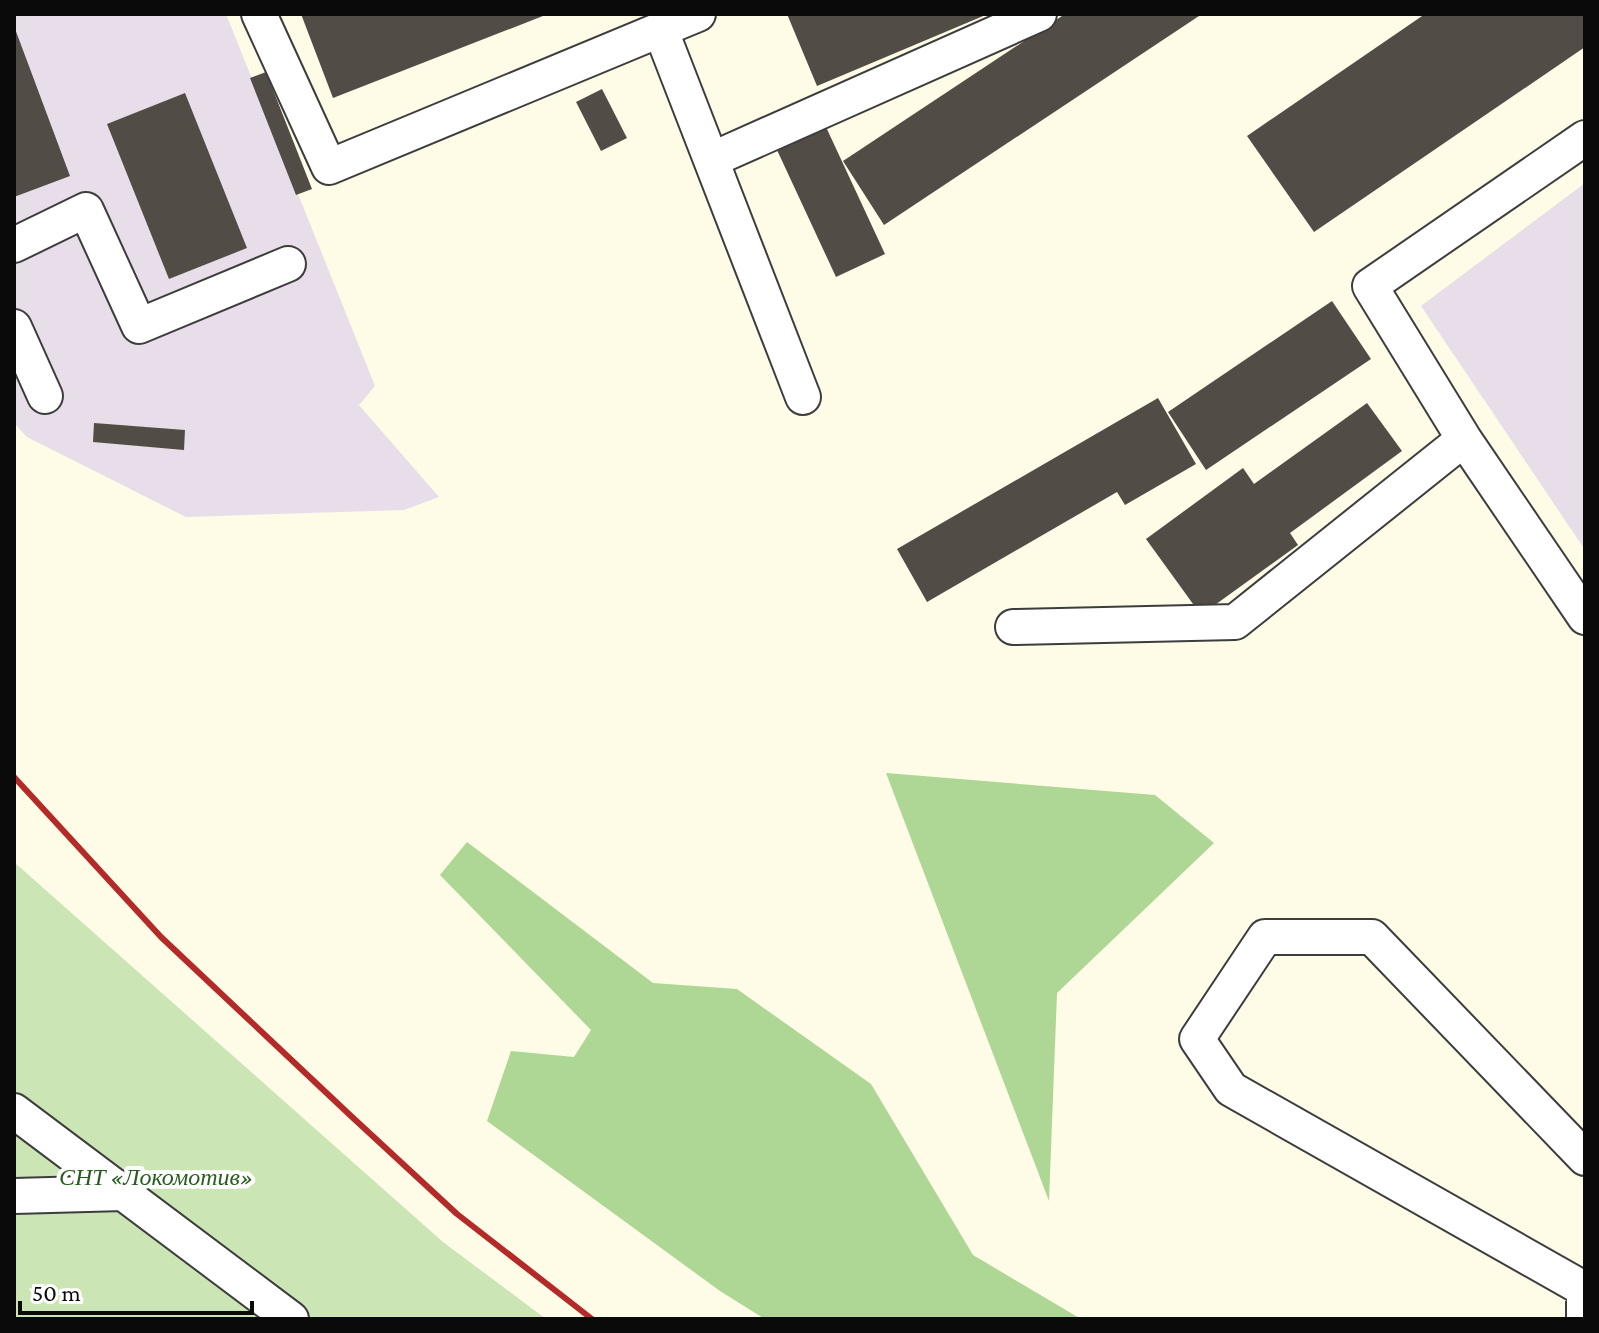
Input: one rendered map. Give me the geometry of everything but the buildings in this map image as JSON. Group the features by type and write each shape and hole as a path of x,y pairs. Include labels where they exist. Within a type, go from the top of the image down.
{"street":[{"path":"259,14 329,167 698,14"},
{"path":"711,160 1039,14"},
{"path":"661,31 803,397"},
{"path":"1585,138 1370,286 1464,439 1585,617"},
{"path":"14,245 86,210 139,326 288,264"},
{"path":"14,327 45,396"},
{"path":"1013,627 1235,622 1464,439"},
{"path":"1584,1319 1584,1289 1231,1089 1197,1039 1265,937 1372,937 1585,1158"},
{"path":"14,1111 291,1319"},
{"path":"14,1196 124,1193"}],"shaded area":[{"path":"14,14 226,14 375,386 359,405 439,497 404,510 186,517 27,437 14,423"},
{"path":"1585,183 1585,550 1421,306"}],"green space":[{"path":"886,773 1155,795 1214,843 1057,993 1049,1201"},
{"path":"467,842 653,983 737,989 871,1084 973,1255 1081,1319 765,1319 720,1291 487,1121 511,1051 574,1057 591,1030 440,875"},
{"name":"СНТ «Локомотив»","path":"14,862 443,1242 546,1319 14,1319"}],"railway":[{"path":"14,777 161,937 351,1116 457,1214 592,1319"}]}
